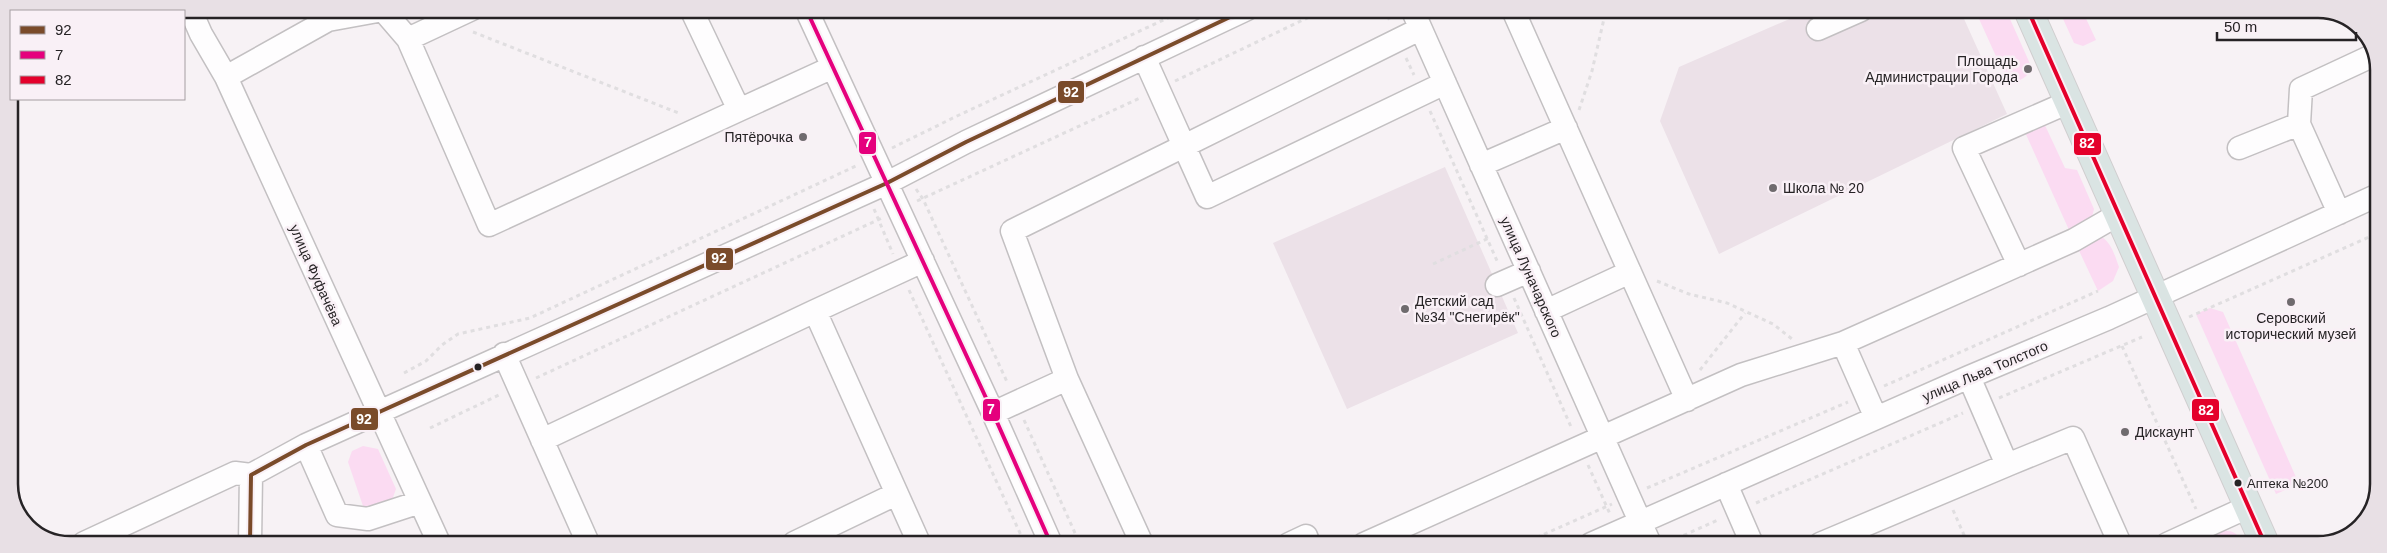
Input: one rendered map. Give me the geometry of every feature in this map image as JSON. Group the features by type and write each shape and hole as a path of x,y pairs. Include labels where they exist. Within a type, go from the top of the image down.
{"main road":[{"path":"2032,18 2261,536"}],"street":[{"name":"улица Фуфачёва","path":"191,18 192,34 226,77 436,536"},
{"path":"226,77 319,18"},
{"path":"390,18 408,39 489,225 833,67"},
{"path":"408,39 452,18"},
{"path":"695,18 740,110"},
{"path":"810,18 876,157 895,178 900,210 1047,536"},
{"path":"99,536 235,472 251,475 306,445 866,192 1144,56 1227,18"},
{"path":"1516,18 1687,400"},
{"path":"1818,29 1843,18"},
{"path":"1138,536 1067,379 1012,231 1398,39 1416,19"},
{"name":"улица Луначарского","path":"1416,19 1646,536"},
{"path":"1144,56 1207,198 1444,82"},
{"path":"2339,213 2299,124 2301,89 2369,58"},
{"path":"2019,265 1964,148 2069,102"},
{"path":"2239,148 2299,124"},
{"path":"1482,165 1566,128"},
{"name":"улица Льва Толстого","path":"1609,536 2155,297 2369,200"},
{"path":"1382,536 1741,376 1843,343 2074,240 2119,214"},
{"path":"542,440 923,261"},
{"path":"1502,283 1529,271"},
{"path":"1546,311 1630,272"},
{"path":"815,311 915,536"},
{"path":"1843,343 1876,418"},
{"path":"504,354 585,536"},
{"path":"1969,377 2007,465"},
{"path":"993,412 1067,379"},
{"path":"1839,536 2073,438 2116,536"},
{"path":"306,445 336,515 368,519 420,502"},
{"path":"250,536 251,475"},
{"path":"1726,484 1748,536"},
{"path":"809,536 896,494"},
{"path":"2186,536 2248,507"}],"path":[{"path":"404,372 426,361 442,345 458,334 530,318 876,157 957,116 1168,18"},
{"path":"430,428 1158,90 1307,18"},
{"path":"1388,18 1488,239 1502,283 1607,506"},
{"path":"1566,128 1581,107 1584,89 1592,70 1604,18"},
{"path":"446,21 707,124"},
{"path":"895,178 923,198 1076,536"},
{"path":"866,192 900,271 1021,536"},
{"path":"1433,264 1510,229"},
{"path":"2189,317 2369,237"},
{"path":"1630,272 1689,294 1727,303 1773,324 1808,354"},
{"path":"1540,536 2098,291"},
{"path":"1687,400 1695,377 1746,312"},
{"path":"1681,536 2142,337"},
{"path":"2122,346 2204,528"},
{"path":"1944,491 1964,536"}],"shaded area":[{"name":"Школа № 20","path":"1792,18 1964,18 2007,114 1719,254 1660,121 1679,67"},
{"path":"1979,18 2010,18 2031,66 2029,73 2009,85"},
{"path":"2063,18 2086,18 2096,40 2083,46 2074,43"},
{"path":"2043,121 2065,168 2077,170 2094,209 2092,217 2069,230 2024,130"},
{"name":"Детский сад №34 \"Снегирёк\"","path":"1445,167 1518,333 1347,409 1273,243"},
{"path":"2100,236 2110,245 2119,267 2113,281 2098,291 2074,240"},
{"path":"2210,308 2223,312 2299,484 2276,494 2196,314"},
{"path":"363,446 378,449 396,489 392,500 379,509 363,506 348,462 352,451"},
{"path":"2219,531 2228,531 2238,536 2208,536"}],"transit line":[{"name":"7","path":"810,18 993,413 1047,536"},
{"name":"92","path":"250,536 251,475 306,445 887,183 966,142 1228,18"},
{"name":"82","path":"2032,18 2261,536"}],"place":[{"name":"Площадь Администрации Города","path":"2028,69"},
{"name":"Пятёрочка","path":"803,137"},
{"name":"Школа № 20","path":"1773,188"},
{"name":"Серовский исторический музей","path":"2291,302"},
{"name":"Детский сад №34 \"Снегирёк\"","path":"1405,309"},
{"name":"Дискаунт","path":"2125,432"},
{"name":"Аптека №200","path":"2238,483"}]}
